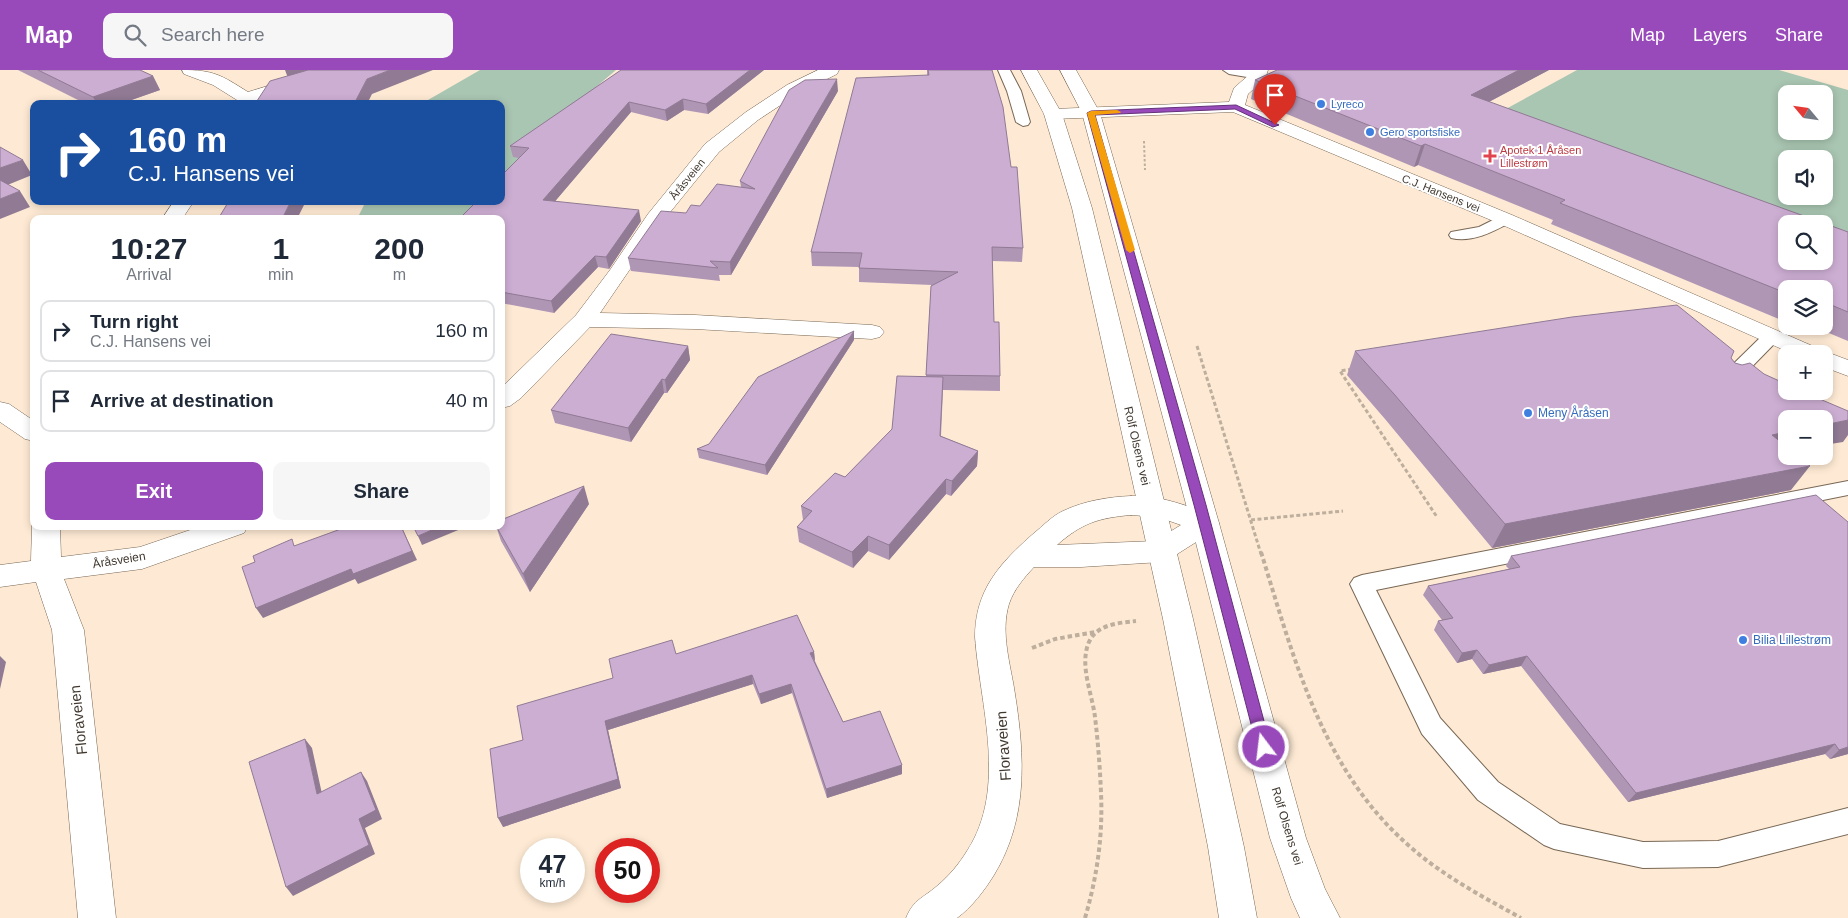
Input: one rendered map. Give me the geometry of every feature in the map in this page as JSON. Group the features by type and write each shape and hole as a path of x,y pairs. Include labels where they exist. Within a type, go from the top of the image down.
{"street":[{"path":"190,70 219,80 244,100"},
{"path":"248,100 336,70"},
{"name":"Rolf Olsens vei","path":"1029,70 1054,114 1082,208 1178,619 1226,847 1238,918"},
{"name":"Rolf Olsens vei","path":"1068,70 1091,113 1205,523 1288,838 1310,898 1320,918"},
{"name":"Åråsveien","path":"505,397 584,320 618,274 655,218 712,148 777,100 826,71"},
{"path":"1236,107 1240,92 1260,73"},
{"name":"C.J. Hansens vei","path":"1054,114 1236,107 1258,118 1505,219 1791,345"},
{"path":"584,320 695,322 872,332"},
{"path":"0,410 30,430"},
{"name":"Floraveien","path":"925,918 952,898 974,874 989,850 998,826 1005,798 1006,772 992,625 995,601 1014,569 1026,556 1067,522 1099,510 1151,506 1205,523"},
{"path":"1026,556 1081,556 1161,551 1205,523"},
{"name":"Floraveien","path":"46,530 46,570 68,630 97,918"},
{"name":"Åråsveien","path":"0,576 142,558 222,530"}],"lane":[{"path":"1004,70 1014,91 1023,122"},
{"path":"1229,70 1260,73"},
{"path":"1457,235 1483,231 1505,219"},
{"path":"1727,381 1772,336"},
{"path":"1786,410 1795,400"},
{"path":"1848,488 1362,584 1431,726 1488,791 1554,836 1643,856 1718,854 1848,821"}],"path":[{"path":"1143,134 1145,172"},
{"path":"1197,345 1311,706 1349,778 1377,814 1415,851 1461,884 1521,918"},
{"path":"1359,368 1340,371 1437,517"},
{"path":"1251,520 1343,511"},
{"path":"995,670 1040,643 1097,631 1116,623 1140,621"},
{"path":"1085,918 1097,878 1102,824 1103,798 1086,654 1088,643 1097,631"}],"green space":[{"path":"480,70 616,70 570,109 505,177 505,100 428,100"},
{"path":"1577,70 1779,70 1831,85 1778,85 1778,140 1833,140 1833,86 1848,90 1848,247 1833,233 1833,215 1778,215 1778,221 1493,116"},
{"path":"364,205 484,205 476,215 359,215"}],"building":[{"path":"38,70 140,70 153,76 93,97"},
{"path":"308,70 390,70 367,79 356,100 258,100 270,81"},
{"path":"621,70 750,70 706,104 683,99 665,110 629,102 543,200 639,210 606,257 595,256 551,301 505,293 505,215 463,215 473,205 505,205 505,172 529,148 510,146"},
{"path":"928,70 992,70 1003,107 1011,167 1017,167 1023,248 992,247 994,322 999,322 1000,376 926,375 931,286 958,272 859,268 862,253 811,252 856,78 929,75"},
{"path":"1277,70 1519,70 1471,95 1801,215 1778,215 1778,270 1833,270 1833,227 1848,232 1848,312 1833,306 1833,280 1778,280 1778,290 1560,203 1565,200 1425,144 1421,146 1255,80"},
{"path":"837,79 730,262 710,261 718,268 628,258 661,211 686,213 691,205 700,206 717,184 755,189 740,181 789,90 805,80"},
{"path":"0,147 23,160 0,168"},
{"path":"0,180 20,191 0,199"},
{"path":"227,205 289,205 284,215 220,215"},
{"path":"1677,305 1734,351 1731,358 1735,363 1742,365 1750,363 1764,374 1778,380 1778,400 1822,400 1848,411 1848,420 1833,423 1833,410 1778,410 1778,434 1772,435 1778,440 1778,465 1810,466 1505,524 1355,351 1572,317"},
{"path":"854,331 765,465 697,449 709,444 758,377"},
{"path":"611,334 688,346 665,380 662,379 628,428 551,410"},
{"path":"897,376 943,377 940,436 978,451 952,481 946,479 889,545 868,536 852,552 797,527 812,511 801,506 835,473 845,477 892,429"},
{"path":"584,486 523,574 498,530 505,530 505,518"},
{"path":"1816,495 1848,522 1848,747 1839,750 1835,744 1636,793 1527,656 1489,665 1477,650 1462,653 1438,621 1453,618 1428,586 1520,567 1511,556"},
{"path":"338,530 403,530 412,551 353,574 351,569 256,608 242,567 255,562 253,556 292,539 294,546"},
{"path":"415,530 432,530 418,536"},
{"path":"797,615 814,652 810,653 843,722 880,711 902,765 826,789 791,684 759,694 752,675 605,721 618,779 498,818 490,749 523,740 517,706 613,678 609,659 672,640 676,654"},
{"path":"305,739 317,794 361,772 376,810 359,819 369,845 286,887 249,762"}],"slow traffic":[{"path":"1117,112 1091,113 1130,250"}],"place":[{"name":"Lyreco","path":"1321,104"},
{"name":"Gero sportsfiske","path":"1370,132"},
{"name":"Apotek 1 Åråsen Lillestrøm","path":"1490,156"},
{"name":"Meny Åråsen","path":"1528,413"},
{"name":"Bilia Lillestrøm","path":"1743,640"}],"route":[{"path":"1264,747 1119,208 1091,113 1236,107 1275,125"}]}
